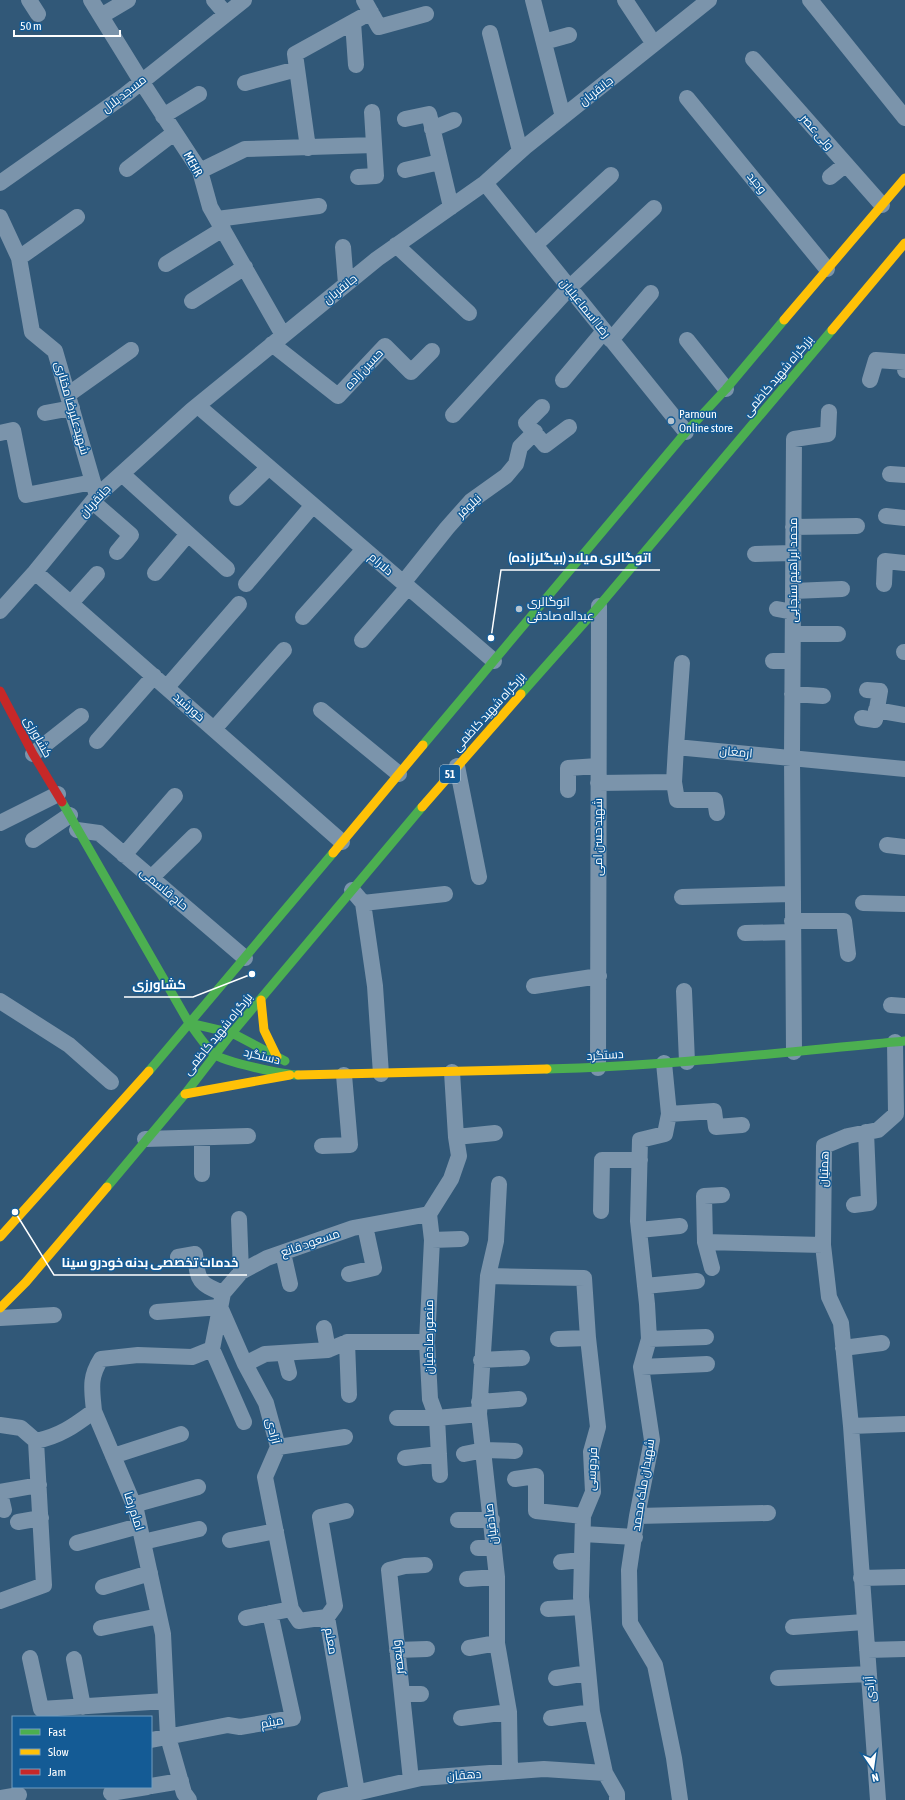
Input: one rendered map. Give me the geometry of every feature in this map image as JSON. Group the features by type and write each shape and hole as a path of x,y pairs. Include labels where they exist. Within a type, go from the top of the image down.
{"main road":[{"path":"0,1237 126,1097 245,958 686,432 726,389 905,178"},
{"name":"بزرگراه شهید کاظمی","path":"0,1308 26,1282 145,1139 185,1094 232,1033 352,890 457,766 599,606 905,243"},
{"name":"کشاورزی","path":"0,691 33,754 58,794 77,830 189,1023 215,1054"},
{"path":"261,1000 262,1026 277,1057"},
{"name":"دستگرد","path":"189,1023 232,1033 305,1074"},
{"name":"دستگرد","path":"215,1054 245,1065 290,1075 344,1075 598,1068 687,1062 900,1042"},
{"path":"185,1094 211,1088 256,1082 290,1075"}],"street":[{"path":"29,0 38,14"},
{"name":"MEHR","path":"91,0 163,116 200,171 210,207 245,267 278,340"},
{"path":"101,16 128,0"},
{"path":"214,0 226,14"},
{"name":"مسجد بلال","path":"0,183 125,95 244,0"},
{"path":"533,0 563,117"},
{"path":"625,0 654,44"},
{"name":"جانقربان","path":"0,611 35,572 94,493 122,474 198,406 346,284 396,245 485,183 520,151 709,0"},
{"path":"810,0 905,118"},
{"path":"308,148 295,54 353,22 367,6 379,27 426,14"},
{"path":"353,22 356,65"},
{"path":"490,33 520,151"},
{"path":"544,42 569,35"},
{"name":"ولی عصر","path":"753,59 882,205"},
{"path":"245,83 297,69"},
{"path":"163,116 198,94"},
{"name":"وحید","path":"687,98 827,269"},
{"path":"358,177 376,176 372,112"},
{"path":"404,119 429,114 451,207"},
{"path":"432,129 454,120"},
{"path":"127,169 174,133"},
{"path":"200,171 245,149 374,145"},
{"path":"405,170 440,162"},
{"path":"830,177 846,164"},
{"path":"535,245 611,175"},
{"name":"رضا اسماعیلیان","path":"485,183 686,432"},
{"path":"166,264 220,224 320,206"},
{"path":"453,415 569,288 654,208"},
{"name":"شهیدعلیرضا مختاری","path":"0,217 19,258 32,332 56,351 94,493"},
{"path":"19,258 76,217"},
{"path":"396,245 469,314"},
{"path":"343,247 346,284"},
{"path":"192,301 245,267"},
{"path":"563,380 651,293"},
{"name":"حسین زاده","path":"278,340 338,396 385,346 411,372 432,351"},
{"path":"687,340 726,389"},
{"path":"45,413 70,401 131,350"},
{"path":"870,380 876,360 905,362 905,370"},
{"name":"دلارام","path":"198,406 494,661"},
{"path":"542,407 526,423 545,445 569,427"},
{"name":"محمد ابراهیم سنجابی","path":"794,1052 792,927 793,634 785,611 793,591 794,439 828,434 828,412"},
{"path":"0,433 13,430 26,495 94,493 132,535 118,552"},
{"name":"نیلوفر","path":"362,640 406,585 447,528 471,502 506,476 516,464 520,447 535,432"},
{"path":"237,498 269,467"},
{"path":"122,474 227,569"},
{"path":"246,584 312,505"},
{"path":"886,516 905,518"},
{"path":"793,528 857,526"},
{"path":"155,573 188,534"},
{"path":"303,618 364,549"},
{"path":"755,554 793,553"},
{"path":"884,584 885,561 905,563"},
{"name":"خورشید","path":"35,572 342,842"},
{"path":"71,603 97,574"},
{"path":"793,591 842,589"},
{"path":"167,687 239,604"},
{"name":"شهید حسن امی","path":"598,1068 599,606"},
{"path":"793,634 838,634"},
{"path":"214,729 284,650"},
{"path":"773,661 792,661"},
{"path":"682,663 674,782 676,800 715,800 717,813"},
{"path":"97,741 154,676"},
{"path":"867,690 880,691 869,714 905,715"},
{"path":"792,694 823,696"},
{"path":"320,710 399,774"},
{"path":"33,754 81,716"},
{"name":"ارمغان","path":"676,747 905,769"},
{"path":"457,766 479,876"},
{"path":"568,790 568,768 598,766"},
{"path":"598,782 674,782"},
{"path":"0,824 58,794"},
{"path":"124,855 175,796"},
{"path":"33,840 70,815"},
{"name":"حاج قاسمی","path":"77,830 99,834 245,958"},
{"path":"151,878 194,836"},
{"path":"887,845 905,847"},
{"path":"352,890 363,903 375,986 380,1074"},
{"path":"363,903 445,894"},
{"path":"682,897 792,894"},
{"path":"863,903 905,904"},
{"path":"745,933 844,921 848,954"},
{"path":"534,986 599,976"},
{"path":"684,991 687,1062"},
{"path":"0,1001 69,1045 111,1082"},
{"name":"همتیان","path":"851,1426 841,1323 829,1297 823,1245 824,1146 848,1136 878,1130 901,1119 900,1042"},
{"name":"شهیدان ملک محمد","path":"664,1063 669,1114 665,1134 640,1140 639,1230 645,1286 648,1339 641,1367 652,1440 637,1516 629,1570 630,1623 655,1665 674,1758 680,1800"},
{"path":"429,1214 451,1179 459,1156 456,1137 452,1072"},
{"path":"322,1146 350,1145 344,1075"},
{"path":"669,1114 714,1112 716,1127 742,1125"},
{"path":"854,1205 869,1203 866,1132"},
{"path":"456,1137 495,1134"},
{"path":"145,1139 248,1136"},
{"path":"202,1138 202,1174"},
{"path":"601,1211 602,1160 640,1160"},
{"name":"صادقیان","path":"499,1184 496,1241 488,1276 481,1360 479,1408 486,1484 492,1520 486,1548 497,1577 497,1643 509,1712 510,1771"},
{"path":"712,1268 705,1242 704,1196 722,1195"},
{"name":"مسعود قانع","path":"222,1300 241,1272 267,1258 353,1228 429,1214"},
{"name":"منصور صادقیان","path":"429,1214 432,1240 428,1342 430,1399 437,1418 440,1475"},
{"path":"239,1218 241,1272"},
{"path":"349,1274 374,1268 365,1226"},
{"path":"639,1230 680,1226"},
{"path":"432,1240 461,1239"},
{"path":"705,1242 823,1245"},
{"path":"283,1253 290,1284"},
{"path":"178,1257 195,1254 198,1276 205,1286 222,1300"},
{"name":"فردوسی","path":"488,1276 584,1278 588,1338 598,1427 591,1452 593,1492 583,1516 582,1606 592,1712 606,1774 617,1794 617,1800"},
{"path":"645,1286 697,1281"},
{"path":"157,1312 222,1300"},
{"path":"222,1300 212,1349 244,1422"},
{"name":"آزادی","path":"222,1300 245,1364 266,1403 278,1447 265,1477 291,1609"},
{"path":"0,1318 54,1315"},
{"path":"324,1328 328,1350"},
{"path":"648,1339 706,1337"},
{"path":"558,1339 588,1338"},
{"path":"245,1364 265,1354 328,1350 347,1342 428,1342"},
{"path":"347,1342 349,1395"},
{"path":"843,1348 882,1343"},
{"name":"امام رضا","path":"188,1800 184,1793 168,1737 163,1634 140,1526 133,1505 94,1411 92,1387 94,1372 101,1359 138,1355 192,1357 212,1349"},
{"path":"284,1353 289,1373"},
{"path":"481,1360 522,1358"},
{"path":"641,1367 707,1364"},
{"path":"397,1418 437,1418 519,1399"},
{"path":"36,1441 52,1437 67,1430 94,1411"},
{"path":"851,1426 905,1424"},
{"path":"0,1425 22,1428 36,1441 44,1585 0,1602"},
{"name":"آزادی","path":"851,1426 878,1800"},
{"path":"113,1456 181,1434"},
{"path":"278,1447 345,1437"},
{"path":"464,1454 484,1450 515,1451"},
{"path":"405,1458 439,1454"},
{"path":"515,1479 536,1476 536,1511 583,1516"},
{"path":"4,1510 0,1493 39,1485"},
{"path":"133,1505 198,1487"},
{"name":"معلم","path":"346,1511 320,1517 335,1606 327,1617 357,1792"},
{"path":"637,1516 768,1513"},
{"path":"18,1522 41,1518"},
{"path":"458,1520 492,1520"},
{"path":"77,1543 140,1526"},
{"path":"143,1542 199,1529"},
{"path":"230,1540 276,1531"},
{"path":"583,1534 635,1537"},
{"path":"561,1562 582,1560"},
{"name":"ولیعصر","path":"412,1780 389,1570 405,1566 425,1566"},
{"path":"103,1587 150,1573"},
{"path":"467,1580 497,1577"},
{"path":"861,1578 905,1577"},
{"path":"548,1609 582,1606"},
{"path":"246,1618 291,1609 299,1621 327,1617"},
{"name":"میثم","path":"168,1737 228,1725 240,1727 293,1718 270,1613"},
{"path":"101,1628 159,1616"},
{"path":"793,1627 864,1622"},
{"path":"469,1648 497,1643"},
{"path":"397,1650 426,1649"},
{"path":"867,1650 905,1649"},
{"path":"30,1658 41,1709 78,1710 166,1701"},
{"path":"74,1660 78,1710"},
{"path":"556,1678 588,1673"},
{"path":"778,1678 869,1674"},
{"path":"402,1694 421,1694"},
{"path":"461,1718 509,1712"},
{"path":"551,1718 592,1712"},
{"path":"152,1740 168,1737"},
{"name":"دهقان","path":"325,1800 421,1778 544,1769 606,1774"},
{"path":"152,1786 181,1781"},
{"path":"111,1793 141,1788"},
{"path":"0,1798 19,1795"}],"traffic: fast":[{"path":"423,745 686,432 726,389 784,320"},
{"path":"521,694 599,606 832,330"},
{"path":"62,802 189,1023 207,1047 214,1054 230,1061 298,1075"},
{"path":"107,1187 185,1094 232,1033 422,807"},
{"path":"149,1071 333,853"},
{"path":"189,1023 232,1033 285,1061"},
{"path":"547,1069 682,1062 905,1041"}],"traffic: slow":[{"path":"784,320 905,178"},
{"path":"832,330 905,243"},
{"path":"422,807 521,694"},
{"path":"333,853 423,745"},
{"path":"261,1000 264,1030 277,1057"},
{"path":"298,1075 547,1069"},
{"path":"0,1237 149,1071"},
{"path":"185,1094 290,1075"},
{"path":"0,1308 26,1282 107,1187"}],"traffic: jam":[{"path":"0,691 33,754 62,802"}],"place":[{"name":"Parnoun Online store","path":"671,421"},
{"name":"اتوگالری عبداله صادقی","path":"519,609"},
{"name":"اتوگالری میلاد (بیگلرزاده)","path":"491,638"},
{"name":"کشاورزی","path":"252,974"},
{"name":"خدمات تخصصی بدنه خودرو سینا","path":"15,1212"}]}
